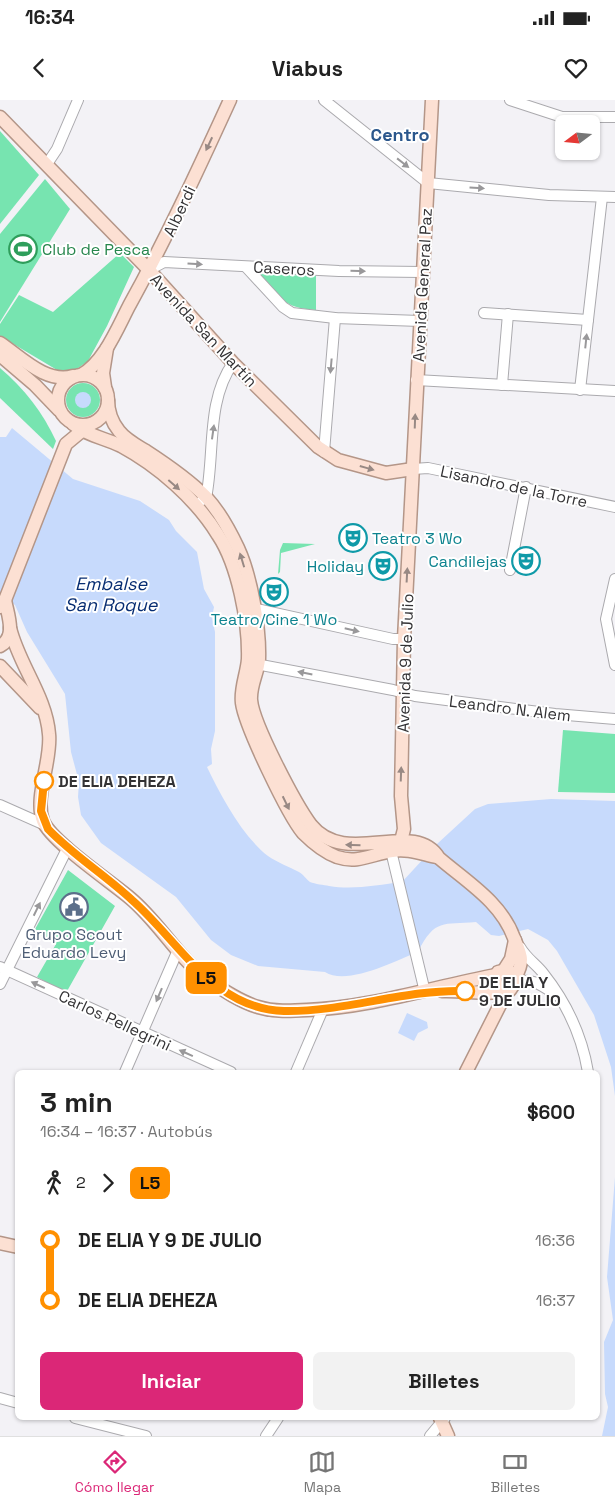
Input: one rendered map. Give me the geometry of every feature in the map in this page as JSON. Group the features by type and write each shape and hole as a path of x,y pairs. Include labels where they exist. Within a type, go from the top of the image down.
{"main road":[{"name":"Alberdi","path":"78,375 92,366 107,346 161,249 230,100"},
{"name":"Avenida General Paz","path":"413,470 416,380 432,100"},
{"name":"Avenida San Martín","path":"0,117 149,270 232,363 324,452 338,460 386,473 413,470"},
{"path":"0,343 55,378 78,375 95,378 106,394 104,413 100,419 81,426 66,444 4,615 9,638 1,646"},
{"name":"Alberdi","path":"107,346 103,373 108,410 119,432 206,498"},
{"path":"0,355 35,385 60,411 81,426 133,453 194,503 220,537 248,607"},
{"path":"66,444 60,411 59,392 65,382 78,375"},
{"name":"Avenida 9 de Julio","path":"401,841 404,834 401,796 404,639 413,470"},
{"path":"206,498 239,550 248,607 253,663 251,692 254,713 276,762 311,824 324,838 340,844 401,841 420,843 436,854"},
{"path":"4,615 45,714 49,735 41,806 45,825 68,847 147,913 178,950 209,980 250,1004 282,1011 323,1009 387,1000 509,978"},
{"path":"253,663 241,697 244,715 292,815 302,831 318,847 350,860 391,851 436,854"},
{"path":"0,666 45,714"},
{"path":"0,681 30,696"},
{"path":"403,822 409,831 500,910 508,922 521,956 467,1070"},
{"path":"391,851 401,841"},
{"path":"425,992 447,984 509,978"},
{"path":"0,1242 15,1246"},
{"path":"442,1420 443,1436"},
{"path":"442,1420 448,1436"}],"street":[{"path":"47,164 57,148 78,100"},
{"path":"324,100 428,183 549,195 615,197"},
{"path":"510,100 562,117 615,118"},
{"path":"580,390 602,197"},
{"name":"Caseros","path":"149,270 164,262 246,267 422,272"},
{"path":"246,267 283,307 292,313 335,318 420,321"},
{"path":"484,313 588,320"},
{"path":"502,385 508,314"},
{"path":"324,452 335,318"},
{"path":"194,503 206,498 218,398 225,374 232,363"},
{"path":"416,380 615,391"},
{"name":"Lisandro de la Torre","path":"413,470 428,468 615,507"},
{"path":"510,570 526,487"},
{"path":"615,579 610,620 615,665"},
{"path":"248,607 393,639 404,639"},
{"name":"Leandro N. Alem","path":"253,663 404,693 555,714 615,719"},
{"path":"0,805 45,825"},
{"path":"0,984 3,968 68,847"},
{"path":"391,851 425,992"},
{"path":"517,943 526,957 540,970 559,997 581,1039 588,1070"},
{"path":"126,1070 178,950"},
{"path":"509,978 527,966 540,970"},
{"name":"Carlos Pellegrini","path":"3,968 226,1070"},
{"path":"509,978 534,982 559,997"},
{"path":"297,1070 323,1009"},
{"path":"0,1398 15,1401"},
{"path":"266,1436 277,1420"},
{"path":"430,1436 441,1420"},
{"path":"106,1421 146,1436"}],"green space":[{"path":"0,131 39,175 0,224"},
{"name":"Club de Pesca","path":"45,179 70,209 0,322 0,234"},
{"path":"120,253 134,267 107,326 88,361 74,371 57,370 0,336 0,324 19,295 53,312"},
{"path":"259,274 316,276 316,310 289,304 277,295"},
{"path":"0,368 17,384 39,411 56,441 53,449 0,398"},
{"path":"83,383 90,384 95,388 99,393 99,407 95,412 90,416 83,417 76,416 71,412 67,407 66,400 67,393 71,388 76,384"},
{"path":"283,543 315,544 281,553 280,572 278,574 280,550"},
{"path":"563,730 615,734 615,793 558,792"},
{"path":"68,870 115,906 66,993 37,977 56,944 34,931"}],"water":[{"path":"80,392 86,392 91,397 89,406 80,408 75,403 75,397"},
{"name":"Embalse San Roque","path":"12,428 73,479 140,501 169,520 176,531 197,552 204,589 214,607 212,617 215,632 215,731 211,749 212,764 207,767 226,803 249,838 268,856 300,873 310,882 338,887 356,887 402,882 437,844 475,809 488,804 551,799 615,801 615,1096 611,1067 594,1015 557,951 548,940 528,929 499,936 491,935 476,922 441,925 430,933 418,952 371,971 346,976 334,976 325,972 258,966 231,955 211,940 176,897 101,843 81,815 78,797 79,782 71,752 65,694 27,632 15,605 0,594 0,437 6,437"},
{"path":"407,1013 427,1022 428,1028 418,1033 414,1041 398,1033"},
{"path":"615,1177 615,1436 602,1436 608,1407 605,1394 604,1342 613,1320 607,1277"}],"bus line":[{"name":"L5","path":"44,781 41,811 43,821 48,829 147,913 201,974 250,1004 282,1011 323,1009 387,1000 425,992 465,991"}],"place":[{"name":"Club de Pesca","path":"23,249"},
{"name":"Teatro 3 Wo","path":"353,538"},
{"name":"Candilejas","path":"526,561"},
{"name":"Holiday","path":"383,566"},
{"name":"Teatro/Cine 1 Wo","path":"274,592"},
{"name":"DE ELIA DEHEZA","path":"44,781"},
{"name":"Grupo Scout Eduardo Levy","path":"74,907"},
{"name":"DE ELIA Y 9 DE JULIO","path":"465,991"}],"district":[{"name":"Centro","path":"400,135"}]}
